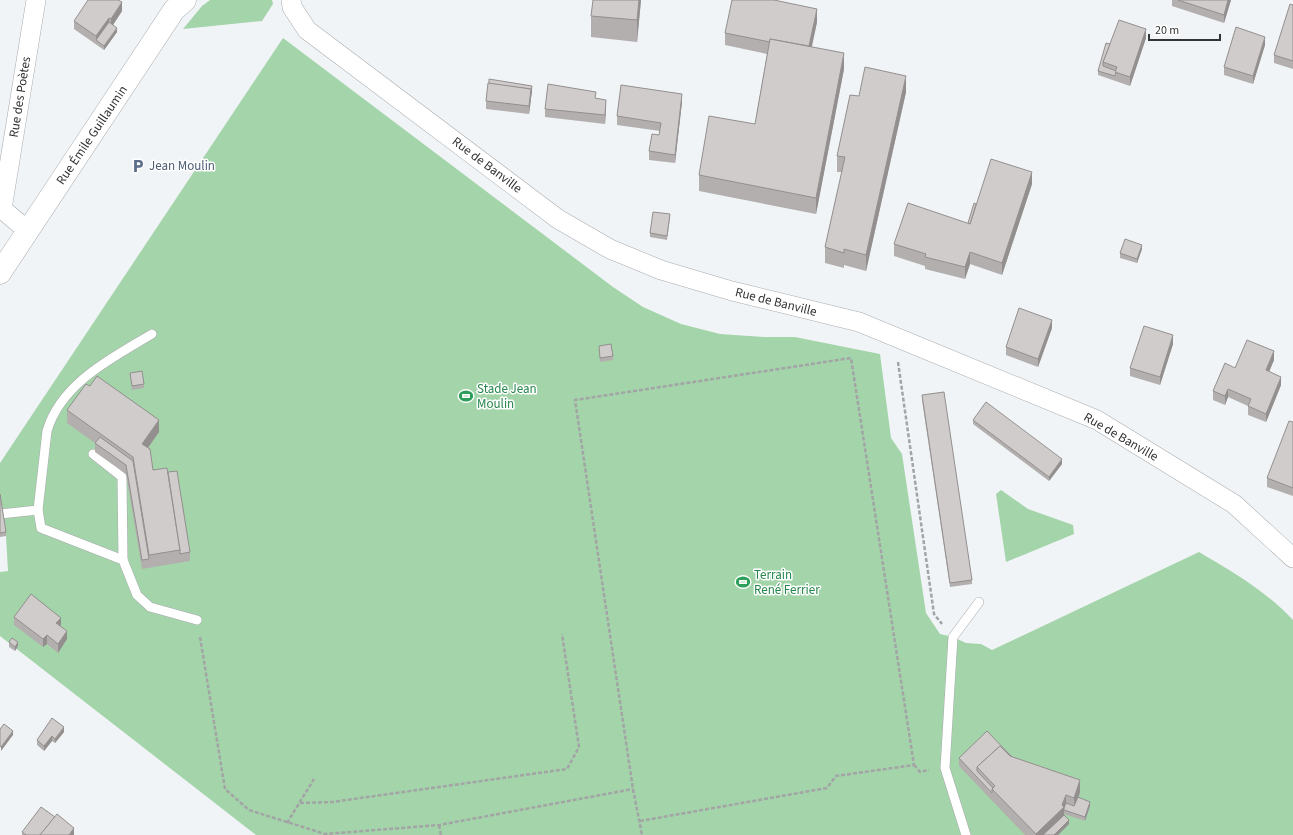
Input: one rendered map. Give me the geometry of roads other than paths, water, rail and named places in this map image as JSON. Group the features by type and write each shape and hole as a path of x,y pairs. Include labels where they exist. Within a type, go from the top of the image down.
{"main road":[{"name":"Rue Émile Guillaumin","path":"0,273 174,10 185,0"}],"street":[{"name":"Rue des Poètes","path":"28,231 2,209 36,0"},
{"name":"Rue de Banville","path":"291,0 292,7 307,30 558,219 610,249 661,270 732,291 859,322 1096,420 1234,504 1293,558"}],"lane":[{"path":"123,560 41,528 38,510 47,431 50,421 72,390 87,375 105,362 152,334"},
{"path":"93,454 122,477 123,560 137,595 150,607 197,620"},
{"path":"0,514 38,510"},
{"path":"966,835 945,768 953,637 979,602"}],"place":[{"name":"Jean Moulin","path":"138,166"},
{"name":"Stade Jean Moulin","path":"466,396"},
{"name":"Terrain René Ferrier","path":"743,582"}]}
